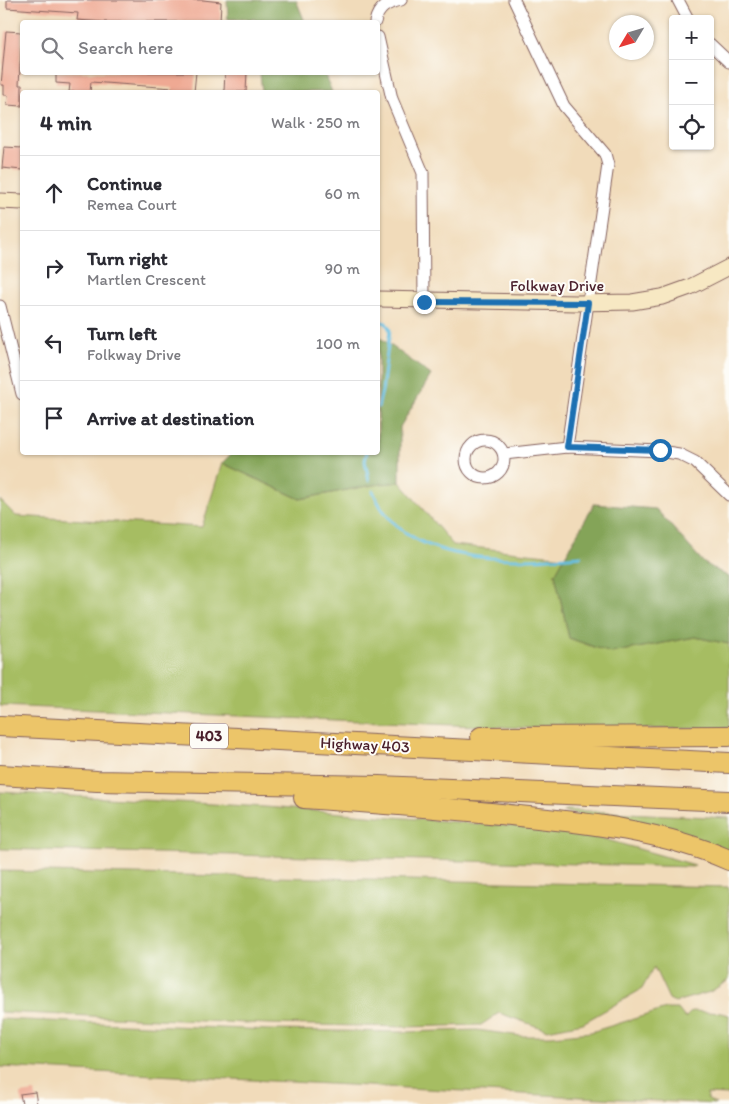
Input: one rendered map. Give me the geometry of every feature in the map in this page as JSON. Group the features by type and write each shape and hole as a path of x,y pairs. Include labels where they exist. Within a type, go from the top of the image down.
{"highway":[{"name":"Highway 403","path":"0,726 729,763"},
{"path":"419,746 437,737 729,736"},
{"path":"0,776 98,781 415,806 590,824 662,837 694,846 729,860"},
{"path":"98,781 379,786 729,801"}],"street":[{"path":"376,20 383,6 401,0"},
{"path":"514,0 562,101 605,154 608,165 567,447"},
{"path":"678,0 686,15"},
{"path":"380,46 392,99 423,173 424,302"},
{"path":"714,48 729,62"},
{"path":"0,201 20,202"},
{"name":"Folkway Drive","path":"380,299 424,302 632,302 662,297 690,287 729,268"},
{"path":"0,306 20,386"},
{"path":"504,454 567,447 660,450 679,454 695,462 729,495"}],"green space":[{"path":"227,0 296,0 304,20 255,20 228,19"},
{"path":"260,75 325,75 331,90 262,90"},
{"path":"380,337 431,375 400,427 400,482 373,485 300,499 222,463 230,455 380,455"},
{"path":"222,463 300,499 373,485 400,482 453,545 565,557 555,574 569,638 611,653 695,637 729,644 729,728 573,730 0,706 0,500 16,516 202,527"},
{"path":"594,504 656,509 704,563 729,577 729,644 695,637 611,653 569,638 555,574"},
{"path":"0,792 265,807 521,827 597,837 695,865 693,867 0,849"},
{"path":"563,811 729,818 729,852"},
{"path":"0,871 729,887 729,980 710,992 675,1002 669,999 654,967 642,989 583,1023 547,1030 499,1013 481,1025 405,1027 269,1024 0,1012"},
{"path":"666,1009 678,1009 685,1018 692,1011 729,1015 729,1095 707,1094 707,1099 716,1104 0,1067 0,1019 270,1030 404,1032 477,1030 521,1036 551,1036 591,1032"}],"building":[{"path":"7,0 203,0 221,2 220,20 77,20 78,13 7,8"},
{"path":"6,31 20,32 19,85 22,85 22,90 20,90 20,106 7,105 8,95 4,95 4,85 1,85"},
{"path":"56,75 196,75 194,90 172,90 173,88 91,82 90,90 69,90 70,84 56,83"},
{"path":"225,75 247,75 246,90 224,90"},
{"path":"4,147 20,148 20,170 2,168"},
{"path":"35,1092 37,1104 22,1104 20,1094"}],"waterway":[{"path":"380,322 386,323 390,330 380,399"},
{"path":"366,455 365,461 369,481"},
{"path":"373,491 388,516 409,535 434,547 463,555 494,558 524,559 581,556"}],"route":[{"path":"424,302 588,303 567,447 660,450"}]}
